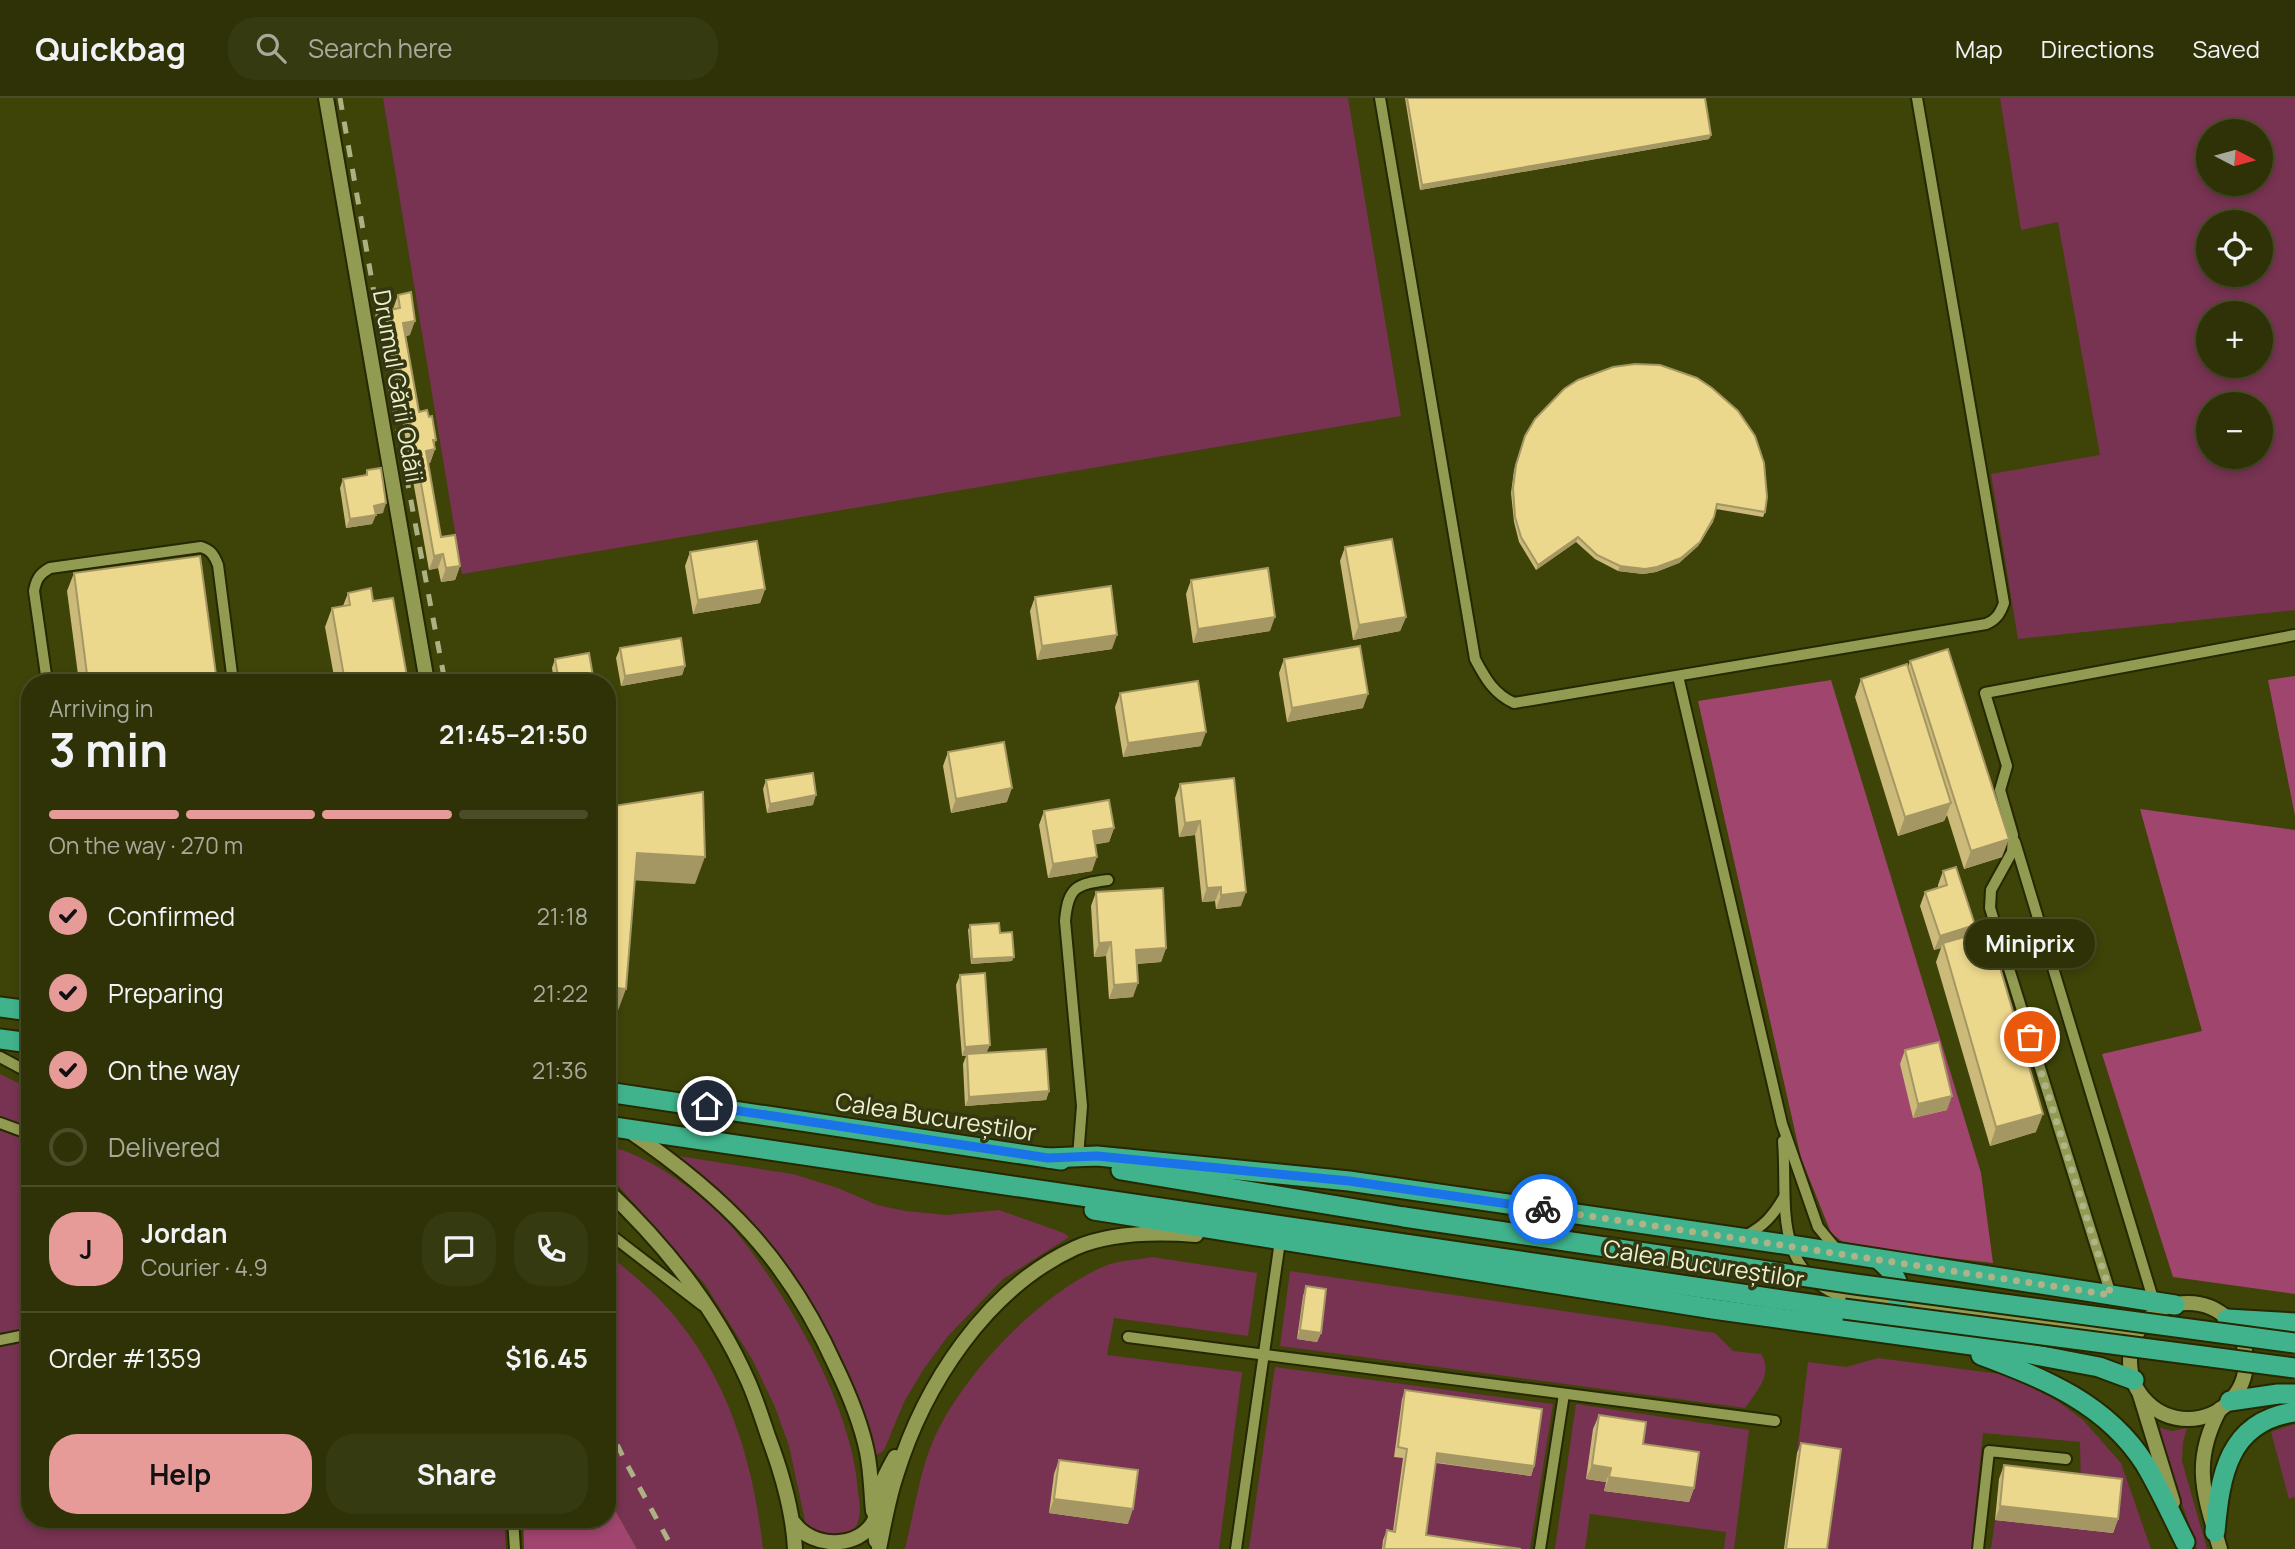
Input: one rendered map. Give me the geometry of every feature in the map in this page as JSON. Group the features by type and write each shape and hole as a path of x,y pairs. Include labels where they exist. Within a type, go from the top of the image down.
{"highway":[{"path":"0,1007 21,1010"},
{"path":"0,1039 21,1042"},
{"name":"Calea Bucureștilor","path":"616,1093 1048,1158 1404,1217 1842,1282 2295,1343"},
{"name":"Calea Bucureștilor","path":"616,1127 1844,1309 2295,1368"},
{"path":"1048,1158 1097,1156 1349,1181 1790,1245 2175,1305"},
{"path":"1045,1190 1090,1209 1280,1241 2083,1363 2113,1371 2136,1385"},
{"path":"1868,1331 1882,1326 1892,1317 1898,1304 1899,1286 1892,1270 1878,1259"},
{"path":"2227,1319 2295,1323"},
{"path":"1947,1342 2047,1381 2100,1413 2120,1431 2146,1466 2186,1545"},
{"path":"2225,1405 2278,1394 2295,1394"},
{"path":"2217,1541 2224,1470 2237,1446 2259,1423 2283,1413 2295,1412"}],"street":[{"name":"Drumul Gării Odăii","path":"326,98 426,674"},
{"path":"627,1129 677,1163 720,1200 758,1239 792,1284 823,1337 847,1390 867,1452 878,1549"},
{"path":"616,1198 680,1268 713,1314 748,1380 780,1468 794,1521 795,1549"},
{"path":"794,1521 803,1535 814,1543 837,1548 860,1541 869,1533 877,1493 886,1473 948,1361 987,1314 1031,1276 1075,1248 1108,1238 1173,1233 1280,1241"},
{"path":"2186,1545 2136,1385 2131,1353 2136,1337 2146,1321 2156,1313 2175,1305 2199,1304 2219,1312 2242,1340 2246,1361 2242,1381 2207,1436 2202,1463 2203,1486 2217,1541"},
{"path":"2136,1385 2154,1407 2166,1415 2180,1418 2207,1416 2225,1405"},
{"path":"878,1549 895,1476 918,1419"}],"lane":[{"path":"1380,98 1475,659 1488,682 1503,698 1514,703 1986,624 1994,620 2000,612 2004,603 1917,98"},
{"path":"46,674 34,591 36,580 42,572 50,568 201,547 208,549 215,556 218,565 232,674"},
{"path":"2154,1302 2000,790 2007,766 1985,693 2295,635"},
{"path":"1678,676 1782,1124 1818,1227 1831,1246 1840,1253"},
{"path":"2013,835 2012,852 1991,890 1990,908 2111,1295"},
{"path":"1077,1157 1082,1106 1065,921 1067,904 1073,890 1083,883 1108,880"},
{"path":"0,1057 21,1068"},
{"path":"0,1123 21,1131"},
{"path":"1782,1124 1786,1175 1785,1219 1790,1245 1805,1272 1825,1290 1840,1296 2136,1337"},
{"path":"1740,1238 1763,1226 1784,1197"},
{"path":"616,1238 713,1314"},
{"path":"1236,1549 1280,1241"},
{"path":"0,1340 21,1336"},
{"path":"1128,1337 1775,1421"},
{"path":"1540,1549 1564,1394"},
{"path":"1978,1549 1989,1451 2066,1460"},
{"path":"514,1528 515,1549"}],"shaded area":[{"path":"383,98 1348,98 1401,416 462,574"},
{"path":"2000,98 2295,98 2295,610 2018,639 1991,474 2100,455 2058,222 2021,230"},
{"path":"2295,676 2295,816 2268,680"},
{"path":"1831,680 1981,1173 1993,1263 1848,1246 1831,1233 1801,1158 1698,701"},
{"path":"2140,809 2295,830 2295,1294 2173,1277 2102,1054 2202,1031"},
{"path":"0,1074 21,1084 21,1125 0,1117"},
{"path":"0,1130 21,1138 21,1330 0,1334"},
{"path":"616,1148 657,1166 691,1189 720,1214 752,1253 794,1316 830,1387 844,1423 853,1459 860,1515 855,1528 844,1540 817,1538 806,1525 789,1446 775,1407 752,1359 704,1283 616,1183"},
{"path":"672,1155 793,1174 838,1188 877,1205 906,1211 946,1215 999,1210 1069,1237 1003,1279 948,1336 904,1402 885,1448 879,1454 872,1455 797,1281"},
{"path":"1152,1257 1257,1273 1248,1336 1114,1318 1107,1355 1242,1372 1219,1549 905,1549 933,1441 946,1416 983,1364 1029,1316 1080,1279 1110,1264"},
{"path":"616,1261 654,1294 683,1326 719,1384 743,1448 752,1481 763,1549 637,1549 616,1512"},
{"path":"1290,1271 1715,1333 1733,1351 1761,1354 1766,1369 1765,1376 1745,1408 1280,1346"},
{"path":"21,1344 21,1528 505,1528 506,1549 0,1549 0,1347"},
{"path":"1878,1358 2000,1374 2056,1400 2083,1420 2121,1463 2151,1549 1991,1549 1995,1520 2081,1489 2080,1442 1983,1433 1971,1549 1825,1549 1797,1453 1808,1362 1846,1367"},
{"path":"1275,1367 1553,1404 1530,1549 1249,1549"},
{"path":"1576,1404 1749,1430 1734,1549 1724,1549 1726,1532 1590,1514 1585,1549 1555,1549"},
{"path":"2295,1424 2295,1497 2289,1499 2271,1432"},
{"path":"2157,1427 2172,1431 2187,1428 2182,1461 2207,1549 2197,1549"},
{"path":"616,1512 637,1549 524,1549 523,1528 616,1528"}],"building":[{"path":"1407,98 1705,98 1711,135 1422,185"},
{"path":"411,292 415,321 403,323 419,412 427,410 429,417 432,416 435,449 426,451 441,537 455,535 460,566 446,568 443,554 434,556 390,310 400,308 398,295"},
{"path":"1660,365 1697,378 1738,411 1755,436 1764,463 1767,497 1765,512 1717,504 1714,517 1700,542 1681,558 1657,567 1645,569 1620,566 1597,555 1578,537 1538,565 1521,537 1515,517 1513,488 1516,465 1525,436 1535,419 1564,389 1578,380 1613,367"},
{"path":"381,468 386,503 374,506 376,515 350,519 343,479 367,475 367,470"},
{"path":"1392,539 1406,617 1359,625 1345,547"},
{"path":"757,541 765,589 698,600 690,552"},
{"path":"200,556 216,674 87,674 74,573"},
{"path":"1268,568 1275,617 1198,629 1191,580"},
{"path":"1111,586 1117,635 1042,646 1035,597"},
{"path":"371,588 373,601 393,598 407,674 344,674 332,608 350,605 348,593"},
{"path":"681,638 685,666 625,676 620,648"},
{"path":"1360,646 1368,694 1292,708 1284,659"},
{"path":"1948,649 2009,839 1971,851 1910,661"},
{"path":"589,653 593,674 558,674 555,659"},
{"path":"1907,664 1951,803 1905,817 1861,679"},
{"path":"1198,681 1206,732 1128,743 1120,693"},
{"path":"1004,742 1012,788 956,799 948,752"},
{"path":"813,773 816,795 770,804 766,780"},
{"path":"1234,778 1246,892 1221,895 1221,887 1207,888 1200,821 1185,823 1180,784"},
{"path":"703,792 705,857 637,853 626,989 616,988 616,806"},
{"path":"1109,800 1114,828 1093,831 1097,857 1053,864 1044,811"},
{"path":"1956,867 1975,925 1940,936 1925,892 1947,885 1943,871"},
{"path":"1163,888 1166,948 1136,950 1138,983 1114,985 1111,942 1099,943 1096,892"},
{"path":"999,923 1000,933 1012,932 1014,957 972,959 970,925"},
{"path":"1989,930 2043,1114 1996,1127 1943,943"},
{"path":"985,973 990,1045 965,1047 960,975"},
{"path":"1939,1042 1952,1096 1918,1104 1905,1050"},
{"path":"1046,1049 1049,1091 969,1097 967,1054"},
{"path":"1306,1286 1326,1289 1321,1333 1300,1330"},
{"path":"1405,1390 1542,1409 1534,1466 1437,1453 1426,1535 1521,1549 1384,1549 1387,1530 1395,1532 1407,1449 1398,1447"},
{"path":"1599,1415 1646,1422 1643,1444 1699,1452 1694,1488 1609,1477 1611,1468 1592,1465"},
{"path":"1801,1443 1841,1449 1827,1549 1786,1549"},
{"path":"1059,1460 1138,1470 1133,1509 1054,1499"},
{"path":"2004,1465 2122,1479 2118,1519 2000,1506"}],"railway":[{"path":"340,98 443,674"},
{"path":"616,1442 673,1549"}],"way so far":[{"path":"1543,1209 2111,1295 2030,1037"}],"place":[{"name":"Miniprix","path":"2030,1037"}],"route":[{"path":"707,1106 1048,1158 1097,1156 1349,1181 1543,1209"}]}
